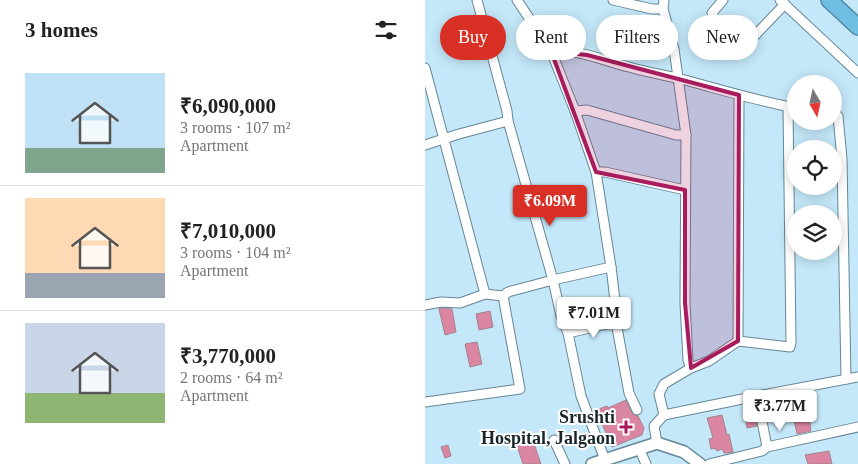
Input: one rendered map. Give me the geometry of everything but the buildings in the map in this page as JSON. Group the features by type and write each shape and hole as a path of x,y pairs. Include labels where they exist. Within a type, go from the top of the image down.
{"highway":[{"path":"829,0 858,27"},
{"path":"844,0 858,13"}],"main road":[{"path":"592,464 657,443 683,452 700,464"}],"street":[{"path":"477,0 507,111 508,121 553,280 561,316 568,333 581,396 605,460"},
{"path":"517,0 527,15"},
{"path":"613,0 651,9 663,4 674,49 686,135 685,303 688,360 691,368"},
{"path":"723,0 712,13 717,25 741,49 782,2 858,73"},
{"path":"586,55 787,107"},
{"path":"555,60 596,172 611,267 617,317 615,322 629,393 637,410"},
{"path":"425,68 485,294"},
{"path":"738,341 739,95"},
{"path":"575,111 587,110 676,135 686,135"},
{"path":"425,145 508,121"},
{"path":"664,415 659,394 664,384 691,368 709,361 738,341 789,347 791,342 792,130"},
{"path":"840,130 843,159 846,379"},
{"path":"596,172 605,172 685,190"},
{"path":"425,305 441,302 460,303 485,294 503,296 508,292 611,267"},
{"path":"425,402 520,389 503,296"},
{"path":"568,333 615,322"},
{"path":"657,443 654,426 664,415 858,377"},
{"path":"757,396 767,447"},
{"path":"709,464 762,451 767,447 858,427"},
{"path":"554,440 565,464"},
{"path":"639,448 646,464"}],"highlighted area":[{"path":"551,51 587,55 739,95 738,341 691,368 685,303 685,190 596,172"}],"place":[{"name":"Srushti Hospital, Jalgaon","path":"626,427"}]}
